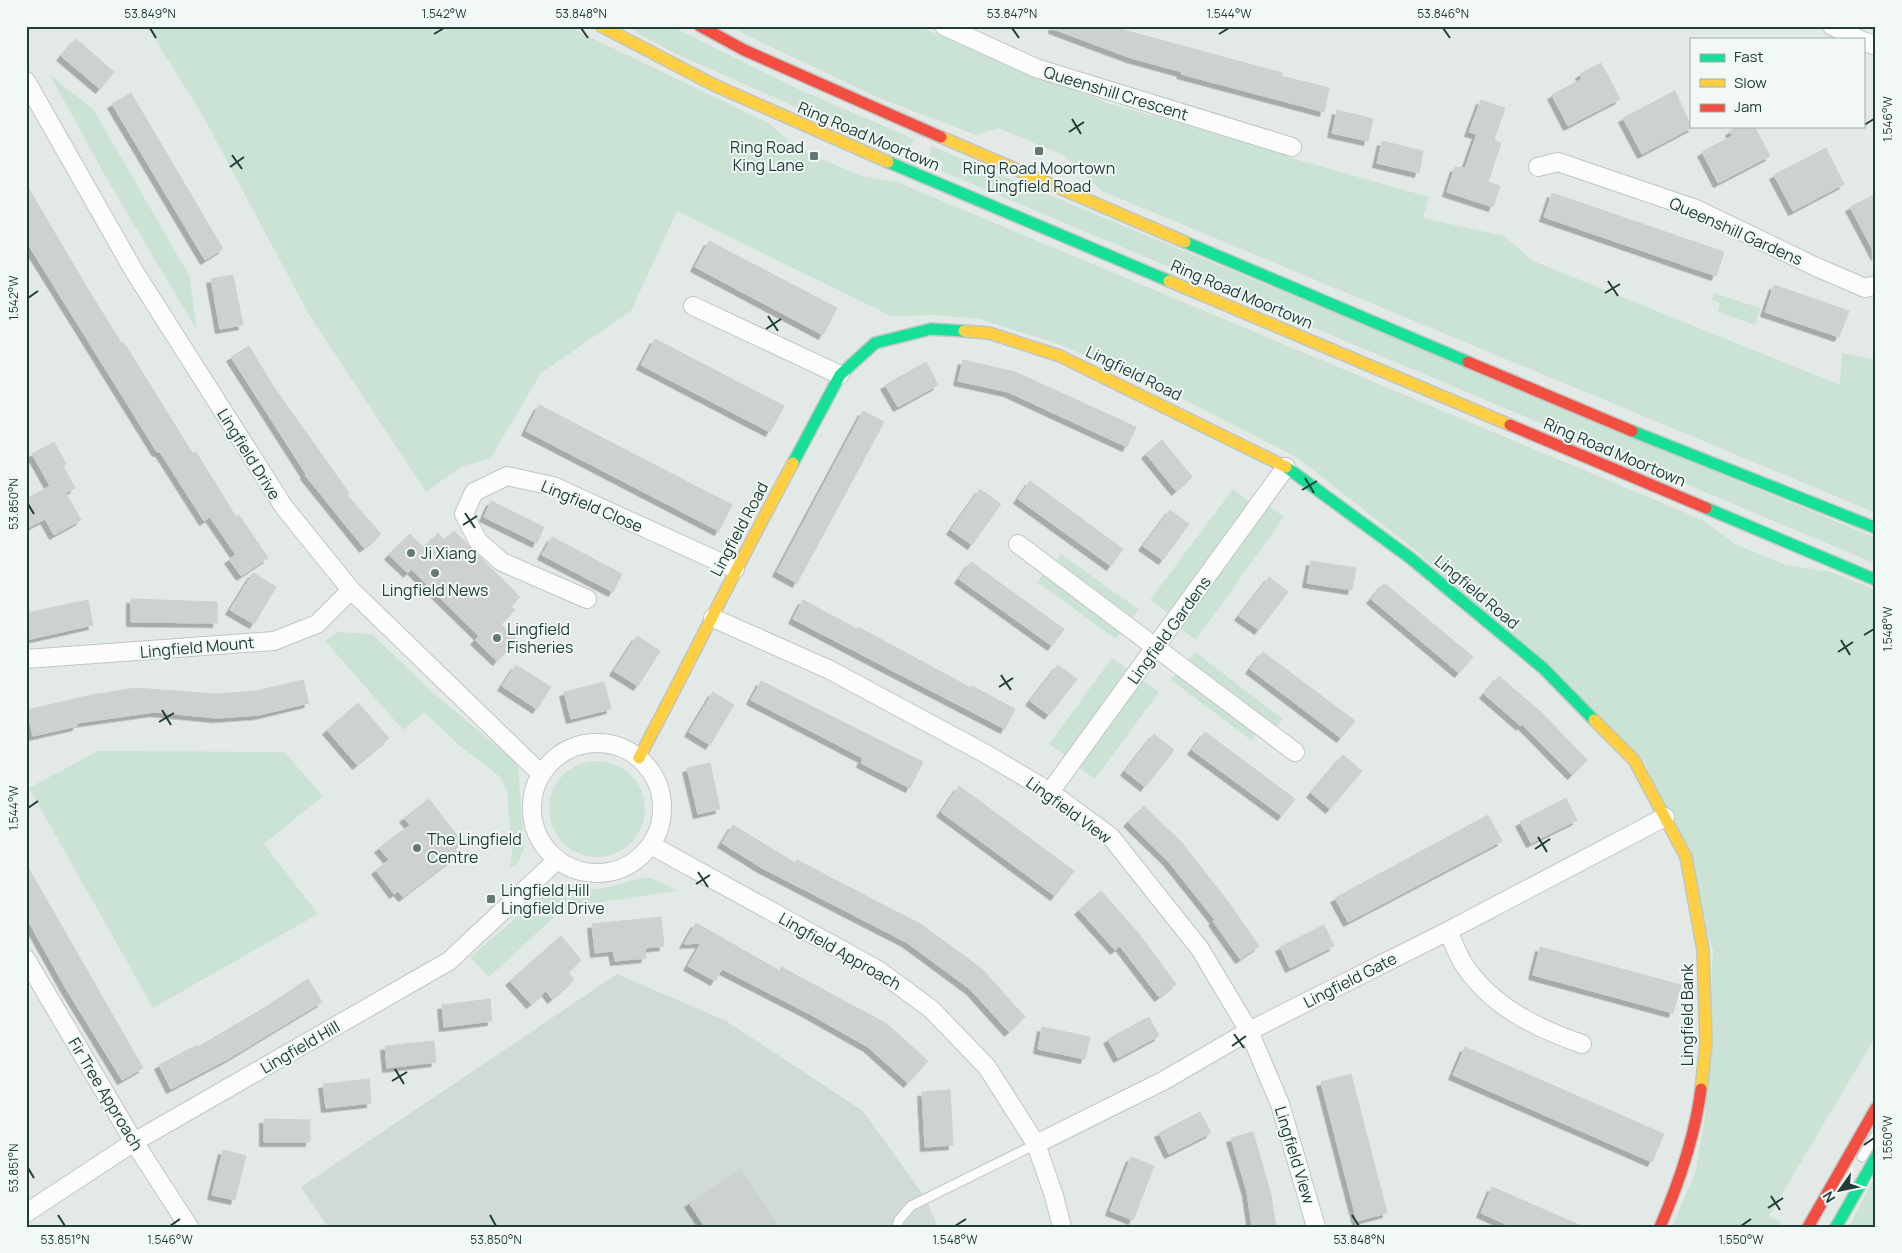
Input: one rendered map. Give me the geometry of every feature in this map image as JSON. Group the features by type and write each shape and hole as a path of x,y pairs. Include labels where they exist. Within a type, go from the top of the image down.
{"main road":[{"name":"Ring Road Moortown","path":"601,26 714,85 838,141 1876,580"},
{"name":"Ring Road Moortown","path":"700,26 744,50 928,132 1278,282 1669,447 1876,528"},
{"name":"Lingfield Road","path":"639,758 713,618 735,569 840,376 875,343 931,330 989,333 1060,356 1286,467 1409,557 1543,668 1634,760 1686,858"},
{"name":"Lingfield Bank","path":"1660,1227 1678,1184 1698,1115 1706,1044 1703,950 1686,858"},
{"path":"1808,1227 1876,1108"},
{"path":"1836,1227 1876,1157"}],"street":[{"name":"Queenshill Crescent","path":"944,26 1036,68 1292,147"},
{"path":"1832,26 1857,38"},
{"path":"1864,41 1876,46"},
{"name":"Lingfield Drive","path":"26,81 134,271 284,507 351,590 541,774"},
{"name":"Queenshill Gardens","path":"1538,166 1558,162 1696,209 1814,266 1865,288 1876,285"},
{"path":"692,306 840,376"},
{"name":"Lingfield Gardens","path":"1050,792 1286,467"},
{"name":"Lingfield Close","path":"587,599 502,562 478,541 464,514 474,492 507,476 552,486 735,569"},
{"path":"1018,544 1295,752"},
{"name":"Lingfield Mount","path":"26,659 274,641 317,624 351,590"},
{"name":"Lingfield View","path":"713,618 830,670 986,754 1050,792 1111,837 1200,949 1249,1031 1280,1104 1316,1227"},
{"path":"592,743 619,747 639,758 650,771 660,792 662,814 650,845 635,862 608,873 585,872 557,860 542,844 532,815 533,793 541,774 556,757 570,748 592,743"},
{"name":"Lingfield Gate","path":"1036,1144 1163,1081 1249,1031 1448,931 1664,817"},
{"name":"Lingfield Approach","path":"650,845 878,970 931,1009 987,1067 1036,1144 1054,1196 1062,1227"},
{"name":"Lingfield Hill","path":"26,1213 134,1142 449,961 557,860"},
{"path":"1448,931 1463,963 1484,990 1518,1017 1550,1033 1582,1044"},
{"name":"Fir Tree Approach","path":"26,959 134,1142 189,1227"}],"lane":[{"path":"1856,1167 1876,1135"},
{"path":"897,1227 899,1220 911,1206 1036,1144"}],"shaded area":[{"path":"617,974 726,1021 863,1111 926,1199 938,1227 328,1227 301,1187"}],"green space":[{"path":"147,26 567,26 770,124 799,150 862,176 897,182 1703,520 1735,544 1786,565 1831,572 1876,590 1876,1036 1769,1216 1781,1222 1778,1227 1672,1227 1696,1170 1705,1117 1713,949 1646,764 1416,551 1298,458 1191,403 1062,345 979,319 935,315 891,316 677,211 631,311 541,373 490,459 462,466 426,492 308,313 203,116"},
{"path":"625,26 671,26 796,88 914,139 907,156 674,53"},
{"path":"727,26 917,26 1110,104 1281,151 1288,157 1429,197 1423,218 1504,236 1533,261 1840,385 1842,353 1876,360 1876,513 1102,191 1063,155 998,128 976,135 879,98"},
{"path":"50,75 93,109 189,275 197,330 108,181"},
{"path":"931,146 1876,538 1876,564 941,171 943,162 929,156"},
{"path":"1714,293 1760,308 1755,325 1718,312 1720,303 1712,300"},
{"path":"1233,489 1252,503 1169,614 1150,600"},
{"path":"1268,505 1284,517 1196,640 1179,628"},
{"path":"1061,554 1138,609 1132,618 1055,562"},
{"path":"1043,575 1121,631 1116,639 1037,582"},
{"path":"338,632 372,634 431,691 518,765 524,849 518,863 510,869 512,854 507,791 500,777 459,745 424,712 403,730 325,641"},
{"path":"1195,652 1283,719 1276,727 1188,660"},
{"path":"1112,658 1129,670 1066,756 1049,744"},
{"path":"1177,673 1257,733 1252,741 1171,680"},
{"path":"1142,680 1159,692 1095,779 1078,767"},
{"path":"98,751 284,752 323,796 264,844 318,914 153,1008 29,788"},
{"path":"597,761 615,765 631,775 641,791 645,809 641,827 631,843 615,853 597,857 579,853 563,843 553,827 549,809 553,791 563,775 579,765"},
{"path":"642,878 651,878 679,891 565,907 489,977 470,957 548,891 556,887 568,884 596,889"},
{"path":"1876,1174 1876,1227 1849,1227"}],"building":[{"path":"1053,26 1126,26 1124,30 1282,73 1281,76 1329,88 1324,112 1181,74 1182,72 1131,58 1053,29"},
{"path":"76,39 114,72 100,89 61,56"},
{"path":"1601,63 1620,99 1568,126 1552,95 1582,79 1580,74"},
{"path":"1675,91 1691,128 1642,154 1623,118"},
{"path":"131,93 223,249 205,260 112,104"},
{"path":"1481,100 1505,108 1494,140 1501,143 1488,182 1500,186 1493,207 1447,192 1455,167 1465,168 1477,134 1469,132"},
{"path":"1337,110 1373,119 1368,141 1332,133"},
{"path":"1735,128 1755,128 1770,156 1718,183 1702,152 1732,136 1730,131"},
{"path":"1382,141 1423,151 1419,173 1377,163"},
{"path":"1826,148 1844,184 1793,211 1774,175"},
{"path":"26,184 86,286 193,454 196,452 236,517 239,515 268,558 241,576 229,559 236,555 210,517 204,521 160,452 157,452 26,241"},
{"path":"1552,193 1724,252 1716,276 1544,217"},
{"path":"1876,194 1876,256 1850,207"},
{"path":"709,241 837,308 823,335 695,267"},
{"path":"233,275 243,325 220,329 211,279"},
{"path":"1774,285 1849,311 1839,337 1765,312"},
{"path":"655,339 784,406 770,432 641,365"},
{"path":"249,346 273,386 349,493 347,495 381,534 364,548 305,475 231,357"},
{"path":"963,360 1015,372 1136,427 1127,447 1008,392 958,381"},
{"path":"926,362 938,385 898,407 885,385"},
{"path":"539,405 732,505 719,531 526,431"},
{"path":"863,411 884,422 797,583 777,572"},
{"path":"1162,440 1192,477 1176,491 1146,454"},
{"path":"54,442 66,464 63,466 75,488 66,493 81,520 54,535 45,519 26,529 26,499 50,486 32,454"},
{"path":"1030,481 1123,549 1111,566 1018,499"},
{"path":"980,489 1001,504 972,545 951,530"},
{"path":"491,501 544,527 537,543 484,517"},
{"path":"1170,510 1189,524 1163,560 1143,546"},
{"path":"454,531 520,597 511,606 515,610 501,624 517,640 497,661 475,640 479,636 411,569 408,573 389,555 410,534 424,548 438,533 444,540"},
{"path":"552,537 622,574 613,592 542,555"},
{"path":"1311,561 1356,568 1352,590 1307,583"},
{"path":"971,562 1064,629 1052,646 959,579"},
{"path":"253,573 276,587 254,624 230,610"},
{"path":"1269,577 1288,592 1259,630 1239,616"},
{"path":"1384,583 1473,657 1459,673 1371,599"},
{"path":"131,599 217,602 217,623 131,622"},
{"path":"88,600 93,625 26,640 26,613"},
{"path":"803,600 1015,709 1005,729 793,619"},
{"path":"637,636 660,651 638,686 614,671"},
{"path":"1263,652 1355,721 1341,738 1250,669"},
{"path":"516,665 551,687 537,709 502,686"},
{"path":"1058,665 1077,679 1049,715 1030,701"},
{"path":"1499,676 1543,714 1587,760 1572,775 1522,724 1521,726 1484,694"},
{"path":"303,680 309,703 259,715 217,718 155,712 77,723 77,726 33,736 27,710 91,695 136,688 215,694 256,691"},
{"path":"761,681 923,762 910,788 861,763 863,758 751,700"},
{"path":"604,682 611,709 571,719 564,692"},
{"path":"713,692 734,705 710,745 689,732"},
{"path":"358,703 389,738 357,765 327,730"},
{"path":"1205,732 1295,799 1282,816 1192,750"},
{"path":"1154,734 1174,750 1145,787 1125,771"},
{"path":"1343,755 1362,771 1330,809 1311,793"},
{"path":"710,763 720,809 698,814 687,768"},
{"path":"959,786 1074,871 1055,896 941,812"},
{"path":"1566,798 1577,820 1531,843 1520,822"},
{"name":"The Lingfield Centre","path":"429,799 462,842 454,848 459,854 403,897 398,891 394,894 376,870 389,860 379,848 410,825 404,818"},
{"path":"1144,806 1182,843 1229,903 1259,946 1240,959 1213,921 1215,920 1168,861 1128,822"},
{"path":"1488,815 1502,841 1348,922 1335,898"},
{"path":"733,825 795,863 797,860 922,925 982,969 1025,1017 1009,1032 970,989 906,942 762,868 722,843"},
{"path":"26,864 143,1068 122,1080 65,987 26,917"},
{"path":"1101,891 1139,934 1176,984 1159,997 1120,946 1115,950 1079,910"},
{"path":"661,917 664,946 645,948 646,958 615,961 613,951 595,953 592,924"},
{"path":"696,923 780,971 781,967 887,1024 928,1061 908,1083 868,1047 808,1013 722,969 715,981 688,966 701,943 684,944"},
{"path":"1324,925 1334,946 1290,968 1280,947"},
{"path":"561,936 581,960 568,972 574,980 552,999 546,991 531,1004 510,981"},
{"path":"1540,947 1681,985 1673,1013 1533,975"},
{"path":"308,979 322,1002 228,1059 171,1089 159,1065 197,1045 198,1047 269,1005"},
{"path":"490,999 492,1021 444,1027 442,1005"},
{"path":"1149,1017 1159,1036 1118,1058 1108,1039"},
{"path":"1042,1027 1090,1037 1085,1059 1038,1049"},
{"path":"434,1041 436,1062 387,1068 385,1046"},
{"path":"1465,1047 1664,1134 1652,1162 1453,1075"},
{"path":"1351,1074 1387,1213 1357,1221 1321,1082"},
{"path":"369,1079 371,1103 326,1108 323,1084"},
{"path":"950,1090 953,1145 925,1147 922,1092"},
{"path":"1200,1112 1211,1133 1169,1154 1159,1133"},
{"path":"264,1119 310,1120 310,1142 264,1142"},
{"path":"1253,1132 1271,1195 1276,1227 1252,1227 1247,1192 1231,1138"},
{"path":"223,1150 246,1156 235,1200 212,1195"},
{"path":"1131,1157 1154,1166 1133,1220 1110,1211"},
{"path":"740,1169 779,1227 705,1227 689,1203"},
{"path":"1492,1187 1584,1227 1512,1227 1481,1213"}],"traffic: fast":[{"path":"888,162 1169,281"},
{"path":"1185,242 1468,362"},
{"path":"793,463 840,375 875,343 931,329 964,331"},
{"path":"1632,431 1876,528"},
{"path":"1286,467 1409,557 1543,668 1594,720"},
{"path":"1706,508 1876,580"},
{"path":"1836,1227 1876,1157"}],"traffic: slow":[{"path":"601,26 714,85 888,162"},
{"path":"941,137 1185,242"},
{"path":"1169,281 1510,425"},
{"path":"964,331 989,333 1060,356 1286,467"},
{"path":"639,758 793,463"},
{"path":"1594,720 1634,760 1686,857 1703,950 1706,1044 1701,1089"}],"traffic: jam":[{"path":"700,26 744,50 941,137"},
{"path":"1468,362 1632,431"},
{"path":"1510,425 1706,508"},
{"path":"1660,1227 1674,1194 1685,1160 1695,1125 1701,1089"},
{"path":"1808,1227 1876,1108"}],"place":[{"name":"Ring Road Moortown Lingfield Road","path":"1039,151"},
{"name":"Ring Road King Lane","path":"814,156"},
{"name":"Ji Xiang","path":"411,553"},
{"name":"Lingfield News","path":"435,573"},
{"name":"Lingfield Fisheries","path":"497,638"},
{"name":"The Lingfield Centre","path":"417,848"},
{"name":"Lingfield Hill Lingfield Drive","path":"491,899"}]}
